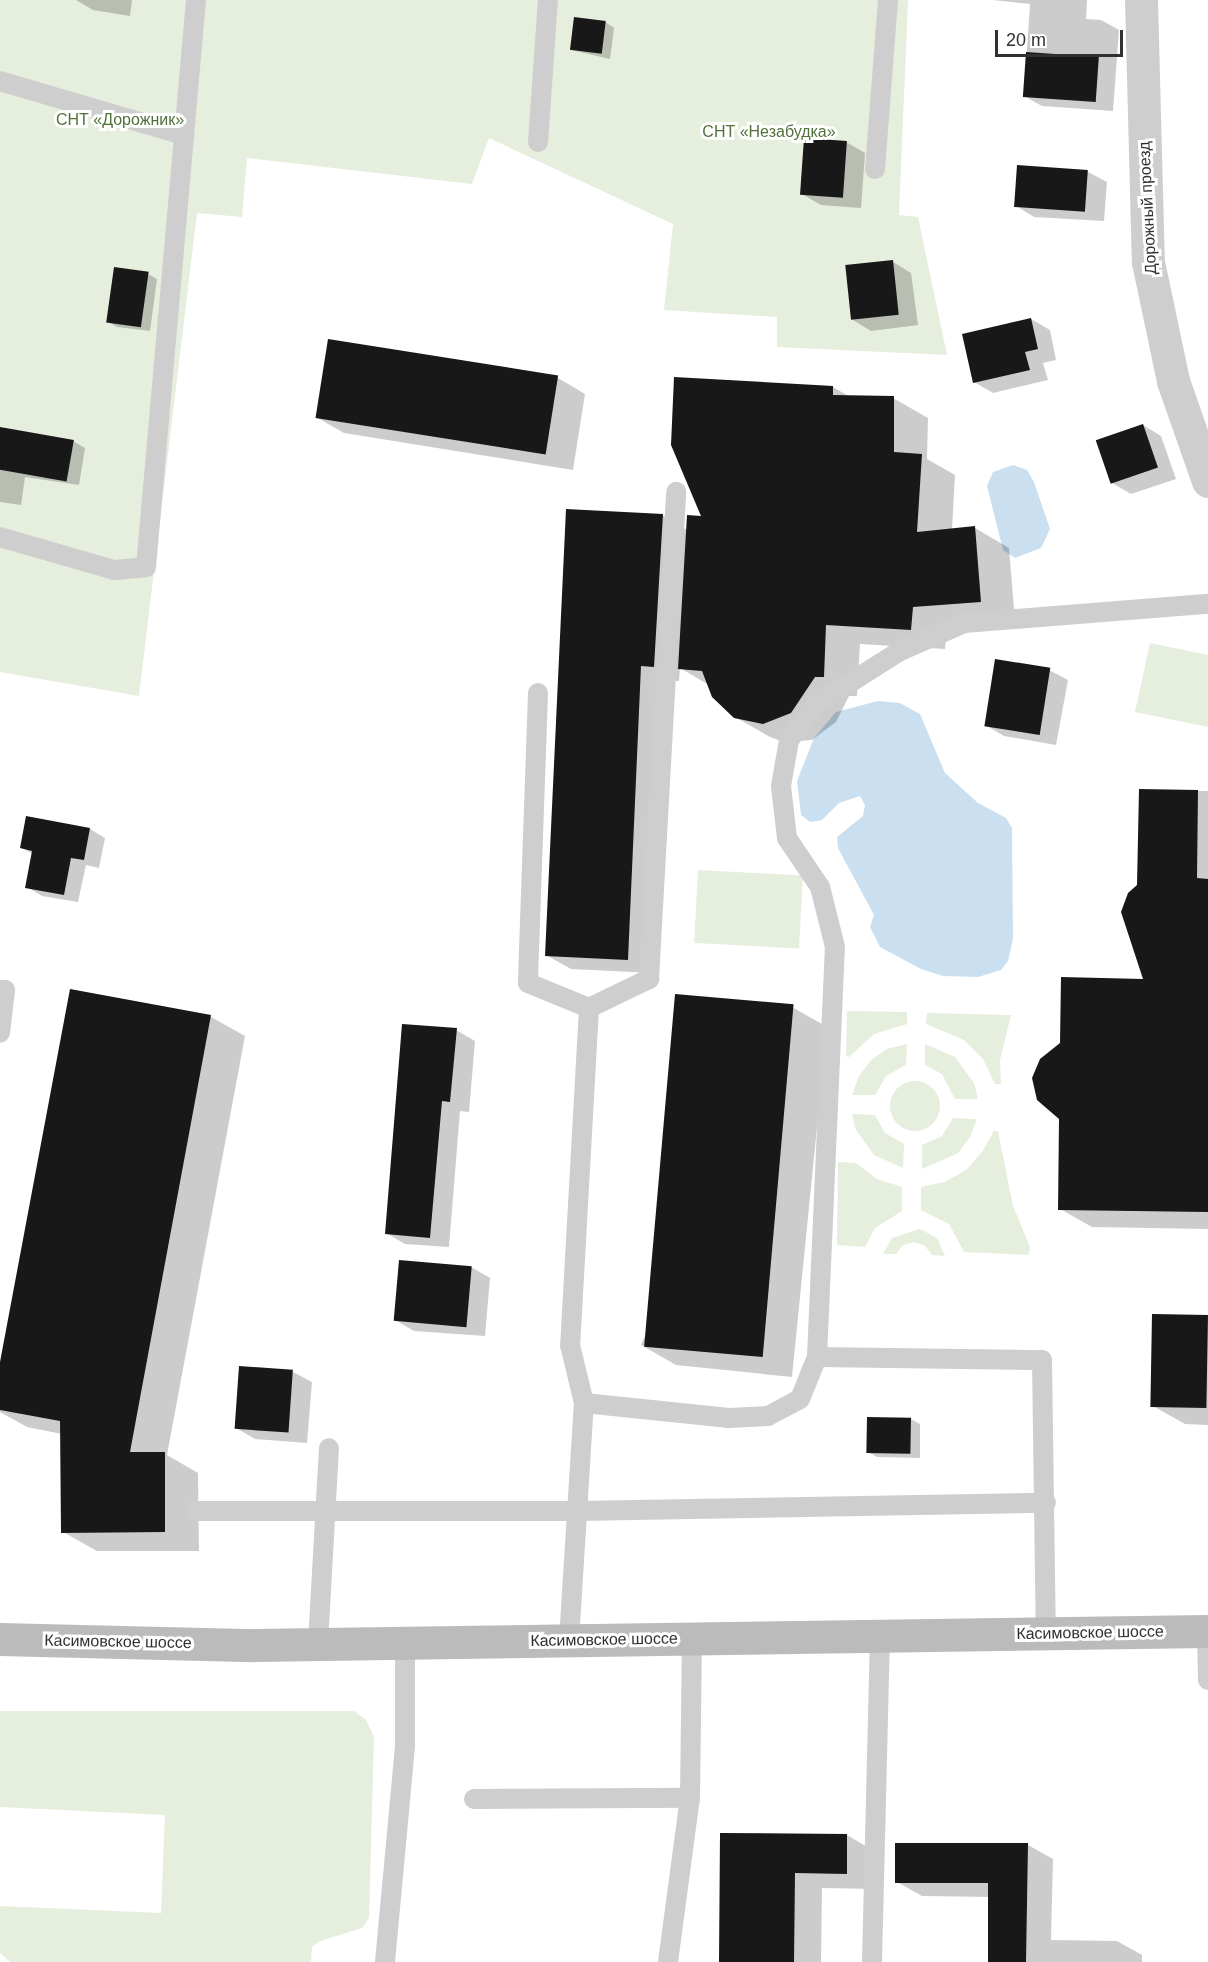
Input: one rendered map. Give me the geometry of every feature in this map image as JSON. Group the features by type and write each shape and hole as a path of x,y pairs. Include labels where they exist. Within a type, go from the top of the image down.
{"main road":[{"name":"Касимовское шоссе","path":"0,1639 318,1644 1208,1631"}],"street":[{"name":"Дорожный проезд","path":"1142,0 1148,261 1173,381 1208,481"}],"lane":[{"path":"0,537 114,570 146,567 196,0"},
{"path":"538,142 548,0"},
{"path":"875,169 888,0"},
{"path":"0,81 184,135"},
{"path":"537,693 528,983 589,1008 649,979 676,492"},
{"path":"584,1403 729,1418 768,1416 800,1399 817,1357 835,947 820,887 787,838 781,786 789,740 818,703 900,651 964,623 1208,604"},
{"path":"0,990 5,990 0,1033"},
{"path":"569,1640 584,1403 570,1346 589,1008"},
{"path":"817,1357 1042,1360 1046,1503 1046,1633"},
{"path":"318,1644 328,1448"},
{"path":"196,1511 577,1512 1046,1503"},
{"path":"1208,1631 1208,1680"},
{"path":"872,1962 880,1635"},
{"path":"668,1962 690,1798 692,1638"},
{"path":"385,1962 405,1746 405,1643"},
{"path":"474,1799 690,1798"}],"green space":[{"path":"0,0 908,0 899,215 918,217 947,355 777,347 777,317 664,310 673,224 489,138 472,184 247,158 242,217 197,213 139,696 0,672"},
{"path":"1150,643 1208,655 1208,727 1135,712"},
{"path":"698,870 803,875 799,948 694,943"},
{"path":"847,1011 907,1012 907,1024 874,1034 849,1057 846,1056"},
{"path":"927,1013 1011,1015 1000,1060 1001,1084 995,1084 983,1059 964,1040 926,1024"},
{"path":"907,1044 906,1065 886,1076 875,1095 852,1095 859,1076 871,1060 887,1049"},
{"path":"925,1044 955,1057 974,1083 978,1099 955,1099 942,1074 925,1065"},
{"path":"915,1081 924,1083 935,1092 940,1106 938,1115 929,1126 915,1131 906,1129 895,1120 890,1106 892,1097 901,1086"},
{"path":"852,1114 875,1115 885,1133 904,1144 903,1168 874,1155 856,1130"},
{"path":"953,1118 977,1119 970,1137 958,1153 922,1169 922,1145 942,1136"},
{"path":"994,1131 998,1131 1013,1206 1030,1247 1029,1255 964,1252 949,1224 921,1210 921,1187 945,1182 966,1170 982,1152"},
{"path":"838,1162 856,1163 877,1179 902,1187 902,1211 875,1228 865,1247 837,1245"},
{"path":"920,1229 937,1238 945,1256 932,1255 925,1246 914,1242 903,1245 896,1254 883,1254 892,1238"},
{"path":"0,1711 354,1711 366,1720 374,1737 369,1918 362,1928 320,1941 312,1947 311,1962 10,1962 0,1953 0,1906 161,1913 165,1815 0,1807"}],"water":[{"path":"1013,465 1027,470 1034,482 1050,529 1041,548 1015,558 1003,550 987,486 993,472"},
{"path":"878,701 900,703 920,714 945,773 978,803 1006,818 1012,828 1013,939 1008,961 1001,970 978,977 943,976 921,969 880,947 870,927 874,915 838,848 837,837 863,816 865,805 860,796 839,803 822,820 810,822 801,815 797,781 814,738 836,712"}],"building":[{"path":"574,17 606,21 602,54 570,50"},
{"path":"1026,52 1099,57 1096,102 1023,97"},
{"path":"804,138 847,141 843,198 800,195"},
{"path":"1017,165 1088,170 1085,212 1014,207"},
{"path":"893,260 899,315 851,320 845,265"},
{"path":"114,267 149,272 141,327 106,322"},
{"path":"1031,318 1038,349 1025,352 1030,370 973,383 962,334"},
{"path":"328,339 558,375 546,454 315,418"},
{"path":"674,377 833,386 833,395 894,396 894,452 922,454 917,532 975,526 981,602 913,607 911,630 826,625 824,677 815,677 791,713 763,724 734,718 712,697 702,671 678,669 687,515 701,516 671,445"},
{"path":"1143,424 1158,467 1111,484 1096,440"},
{"path":"0,427 74,440 67,481 0,470"},
{"path":"566,509 663,514 654,667 641,666 628,960 545,956"},
{"path":"995,659 1050,668 1040,735 984,726"},
{"path":"1139,789 1198,790 1197,878 1208,879 1208,1212 1058,1210 1059,1119 1037,1100 1032,1078 1040,1059 1060,1043 1061,977 1143,979 1121,912 1128,893 1137,885"},
{"path":"26,816 90,828 84,860 71,858 64,895 25,888 32,851 20,848"},
{"path":"70,989 211,1015 130,1452 165,1452 165,1532 61,1533 60,1421 0,1410 0,1362"},
{"path":"675,994 794,1004 763,1357 644,1347"},
{"path":"402,1024 457,1028 450,1102 442,1101 430,1238 385,1234"},
{"path":"399,1260 472,1266 466,1327 394,1321"},
{"path":"1152,1314 1208,1315 1206,1408 1150,1407"},
{"path":"239,1366 293,1370 288,1433 235,1429"},
{"path":"867,1417 911,1418 910,1454 866,1453"},
{"path":"720,1833 847,1834 847,1874 795,1873 794,1962 719,1962"},
{"path":"895,1843 1028,1843 1026,1962 988,1962 988,1883 895,1883"}],"park label":[{"name":"СНТ «Дорожник»","path":"120,120"},
{"name":"СНТ «Незабудка»","path":"769,132"}]}
